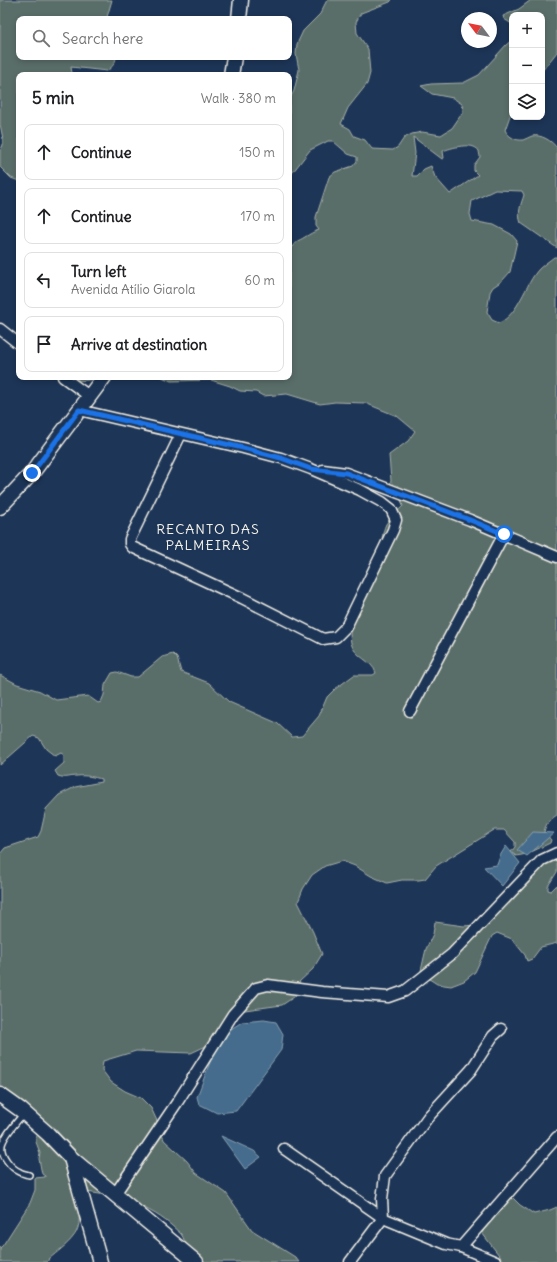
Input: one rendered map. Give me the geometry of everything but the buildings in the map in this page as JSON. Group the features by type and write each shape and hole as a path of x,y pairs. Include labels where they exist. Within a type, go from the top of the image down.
{"street":[{"path":"239,16 241,0"},
{"path":"232,72 234,60"},
{"path":"0,329 16,342"},
{"path":"67,380 89,396"},
{"path":"0,507 32,473 102,380"},
{"path":"79,410 181,434 281,458 360,490 382,502 391,510 396,520 394,530 346,627 336,637 323,639 242,598 132,547 130,544 130,539 181,434"},
{"path":"311,469 346,473 470,520 557,557"},
{"path":"410,711 504,534"},
{"path":"115,1194 178,1101 233,1014 256,988 268,985 322,992 388,997 405,991 452,954 542,860 557,853"},
{"path":"350,1262 383,1218 382,1199 385,1176 428,1117 470,1070 493,1036 501,1029"},
{"path":"0,1095 48,1134 71,1158 196,1262"},
{"path":"461,1247 557,1137"},
{"path":"284,1149 383,1218 446,1244 461,1247 496,1262"},
{"path":"71,1158 100,1262"}],"lane":[{"path":"24,1113 1,1146 4,1156 11,1166 19,1172 29,1175"}],"green space":[{"path":"0,0 112,0 107,16 16,16 16,60 116,60 112,67 107,71 71,67 72,72 16,72 16,180 11,178 0,167 0,151 3,145 3,139 0,124"},
{"path":"327,0 392,0 361,13 356,22 357,33 368,49 370,73 367,84 348,108 341,124 350,129 354,136 365,140 372,149 393,150 398,147 404,138 412,134 422,132 441,135 452,128 463,112 462,104 453,98 432,94 421,86 431,84 463,83 479,75 509,42 509,119 505,130 510,136 517,140 523,140 532,136 543,137 557,148 557,248 521,223 519,212 524,195 522,191 495,190 472,201 470,214 472,221 494,225 511,234 517,241 510,272 502,281 493,287 490,292 487,312 492,320 499,323 506,319 517,306 534,275 554,257 557,257 557,815 548,822 544,832 551,840 550,843 527,854 516,856 511,852 515,847 515,842 504,830 494,830 436,866 425,879 419,880 402,880 387,883 371,876 355,866 342,861 325,866 312,875 303,889 298,902 322,954 313,969 299,982 297,995 282,1005 245,1010 228,1018 215,1048 206,1046 191,1053 136,1051 103,1061 102,1070 111,1082 125,1091 141,1098 151,1108 164,1140 187,1161 196,1173 226,1193 252,1230 295,1257 299,1262 199,1262 187,1248 181,1234 161,1217 126,1200 100,1194 74,1191 79,1221 76,1232 68,1243 47,1262 0,1262 0,1248 30,1203 35,1190 35,1178 45,1176 42,1174 39,1159 40,1153 36,1142 36,1135 38,1134 26,1111 25,1103 12,1104 0,1101 0,854 5,848 38,837 41,831 46,809 59,795 75,787 101,782 101,779 86,776 58,776 55,771 64,763 64,755 61,753 55,756 46,749 39,738 33,736 0,765 0,675 17,684 40,691 56,700 88,696 98,703 101,702 104,695 105,685 112,673 117,672 131,677 138,677 162,657 173,654 177,658 181,672 209,683 229,702 277,723 292,737 302,736 319,716 327,697 335,689 354,675 373,675 376,673 371,665 353,648 350,632 351,621 378,557 383,531 386,524 403,506 401,500 388,489 391,481 389,455 408,441 415,431 397,416 365,403 335,402 320,404 287,394 263,396 256,392 240,391 211,380 292,380 292,247 298,241 319,230 316,226 316,217 329,177 335,172 353,166 357,161 357,157 348,154 333,141 328,141 310,150 292,173 292,95 299,70 296,54 297,44 303,31 320,14","holes":["413,137 442,159 444,158 443,151 461,146 472,146 479,151 480,157 474,165 474,171 478,175 450,194 435,177 431,166 424,169 417,176 412,176 415,153"]},
{"path":"531,0 557,0 557,52 545,67 545,12 512,12"},
{"path":"509,13 509,22 504,19 503,16"},
{"path":"169,380 211,380 171,381"},
{"path":"552,859 557,862 557,872 548,886 548,890 551,891 557,885 557,943 541,947 532,959 527,961 525,955 512,939 497,933 492,936 475,972 464,981 451,986 437,984 423,975 420,975 426,949 433,934 435,922 464,926 475,925 540,864"},
{"path":"510,1195 520,1205 534,1214 557,1207 557,1262 506,1262 482,1233 489,1218"}],"water":[{"path":"533,832 554,833 527,856 517,850"},
{"path":"506,846 520,863 502,886 484,867 497,865"},
{"path":"264,1020 276,1022 283,1034 281,1050 236,1111 217,1113 199,1104 197,1097 216,1046 223,1034 242,1022"},
{"path":"221,1136 254,1151 261,1157 245,1169"}],"district":[{"name":"RECANTO DAS PALMEIRAS","path":"208,538"}],"route":[{"path":"32,473 79,410 243,448 281,458 311,469 346,473 504,534"}]}
